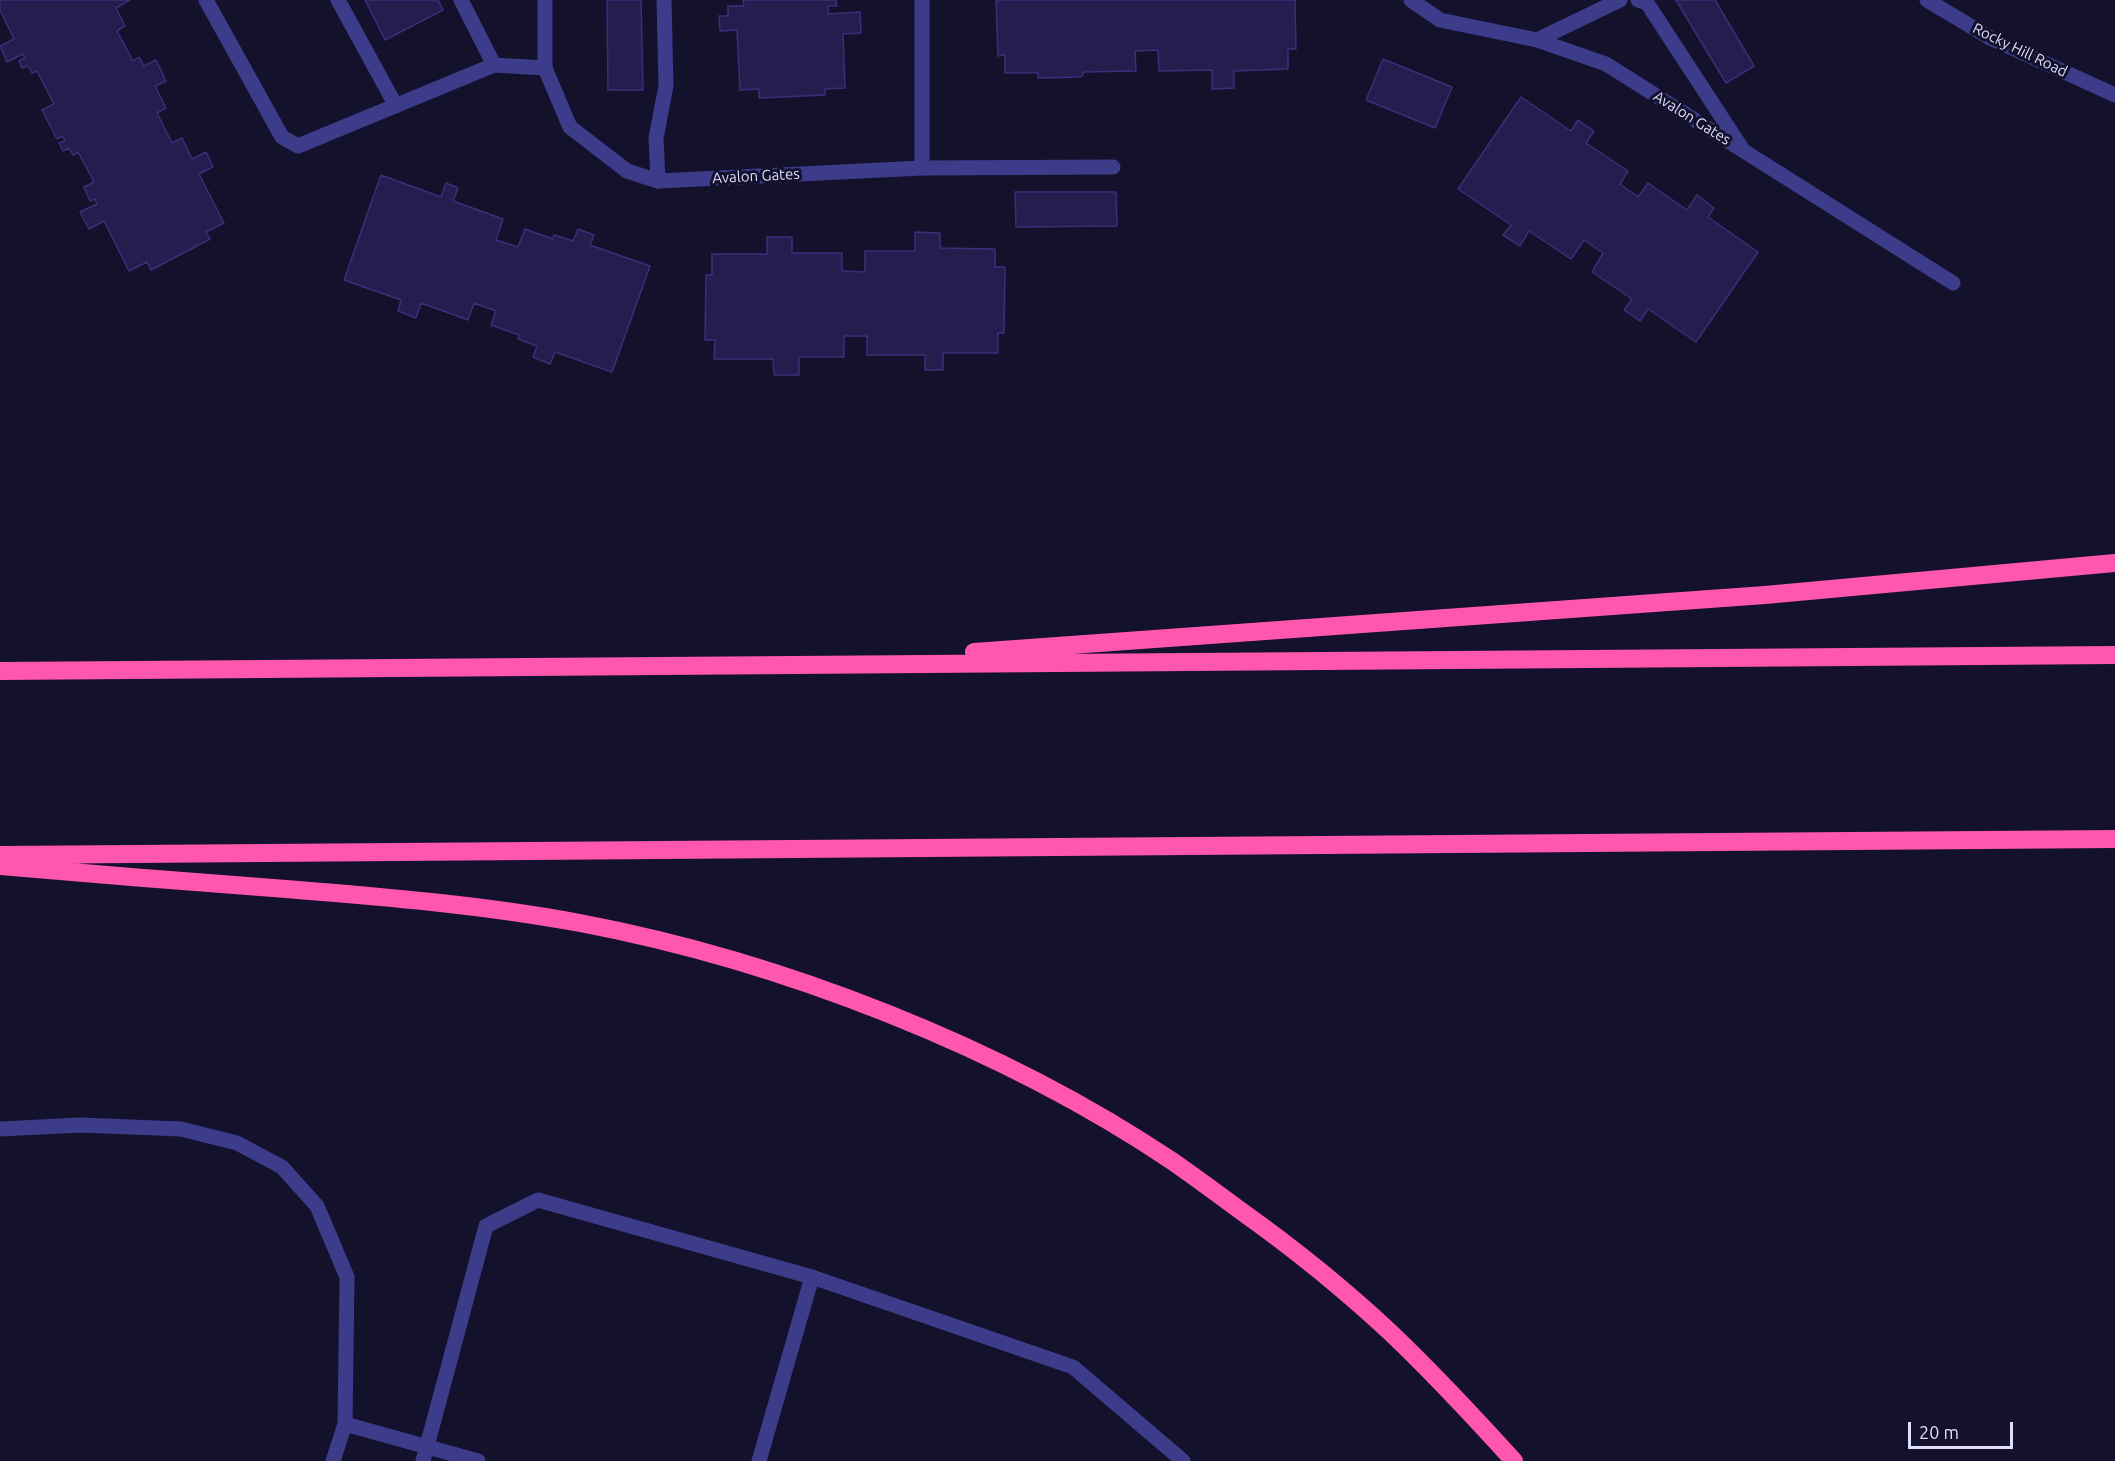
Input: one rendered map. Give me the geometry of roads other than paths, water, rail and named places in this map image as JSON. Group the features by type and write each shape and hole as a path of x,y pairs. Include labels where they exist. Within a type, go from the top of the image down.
{"highway":[{"path":"807,664 1765,595 2115,563"},
{"path":"0,671 2115,655"},
{"path":"0,855 2115,839"},
{"path":"0,866 408,899 526,914 583,924 708,952 895,1017 1003,1066 1072,1102 1171,1160 1281,1240 1389,1332 1454,1396 1514,1461"}],"street":[{"path":"206,0 282,137 298,146 494,65 545,68"},
{"path":"338,0 396,106"},
{"path":"461,0 494,65"},
{"name":"Avalon Gates","path":"545,0 545,68 570,127 627,171 658,181 922,168 1113,167"},
{"path":"658,181 656,138 666,86 664,0"},
{"path":"922,0 922,168"},
{"name":"Avalon Gates","path":"1411,0 1440,20 1537,40 1606,64 1953,283"},
{"path":"1537,40 1620,0"},
{"path":"1638,0 1647,3 1743,150"},
{"name":"Rocky Hill Road","path":"1927,0 1992,39 2115,95"},
{"path":"0,1129 81,1125 182,1130 237,1143 282,1167 317,1206 347,1277 345,1424 333,1461"},
{"path":"425,1454 486,1226 538,1200 812,1277 1073,1367 1183,1461"},
{"path":"759,1461 812,1277"},
{"path":"345,1424 425,1454 478,1461"}]}
